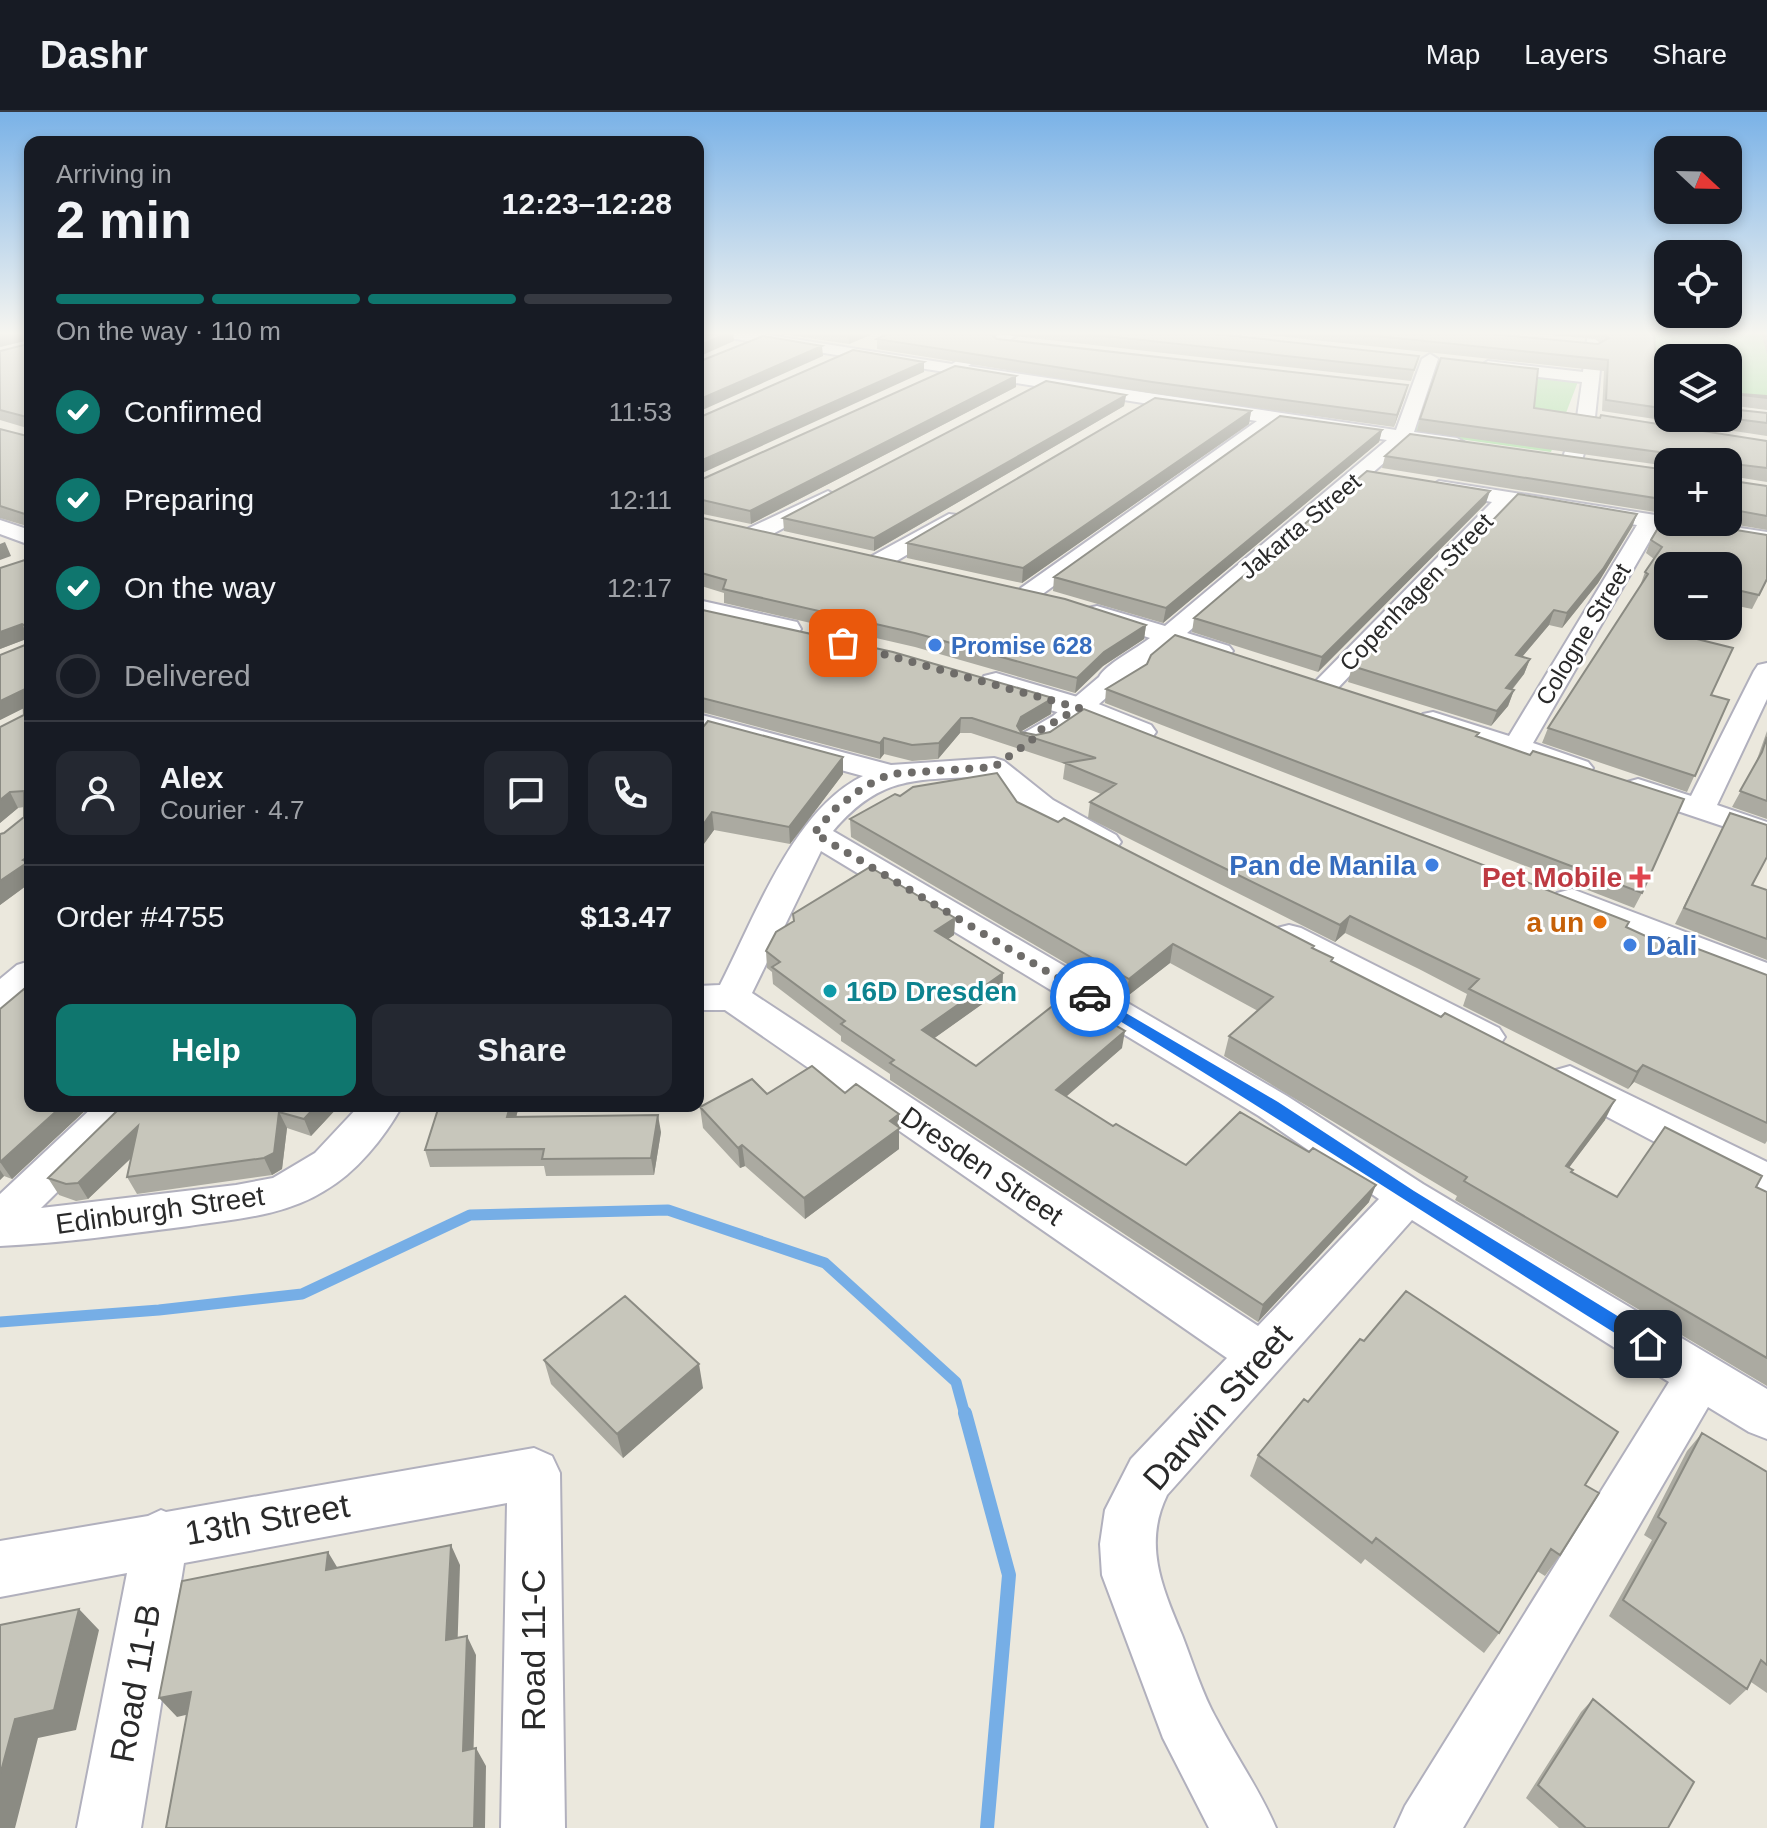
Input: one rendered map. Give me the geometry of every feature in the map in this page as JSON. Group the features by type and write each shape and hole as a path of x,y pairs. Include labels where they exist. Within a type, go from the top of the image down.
{"street":[{"path":"1118,420 1131,412"},
{"path":"1231,412 1478,447"},
{"name":"Jakarta Street","path":"994,767 1032,740 1058,728 1112,681 1134,669 1135,663 1363,474 1403,436 1412,412"},
{"path":"1571,460 1593,418 1593,412"},
{"path":"1029,593 1274,418"},
{"path":"1363,474 1392,479"},
{"path":"1420,484 1767,539"},
{"path":"755,534 839,490"},
{"name":"Copenhagen Street","path":"1325,685 1506,499"},
{"path":"910,568 872,560 963,512"},
{"name":"Cologne Street","path":"1516,747 1650,521"},
{"path":"0,527 24,536"},
{"path":"727,528 787,541"},
{"path":"1000,587 1063,603 1249,661"},
{"path":"704,610 814,636"},
{"path":"1700,809 1767,671"},
{"path":"963,674 1070,715 1167,743"},
{"path":"1295,675 1355,695"},
{"path":"1413,714 1767,832"},
{"path":"704,724 890,774 994,767 1042,807 1132,856"},
{"path":"715,997 814,833 835,809 864,787 890,774"},
{"path":"814,833 1273,1106 1408,1196 1767,1416"},
{"path":"1547,892 1767,979"},
{"path":"1265,924 1767,1181"},
{"path":"0,998 24,978"},
{"name":"Dresden Street","path":"715,997 1261,1354"},
{"path":"0,1221 114,1112"},
{"name":"Edinburgh Street","path":"0,1228 49,1227 282,1193 309,1180 330,1164 377,1112"},
{"name":"Darwin Street","path":"1244,1828 1193,1738 1130,1575 1127,1544 1132,1510 1149,1477 1408,1196"},
{"path":"1427,1828 1700,1376"},
{"name":"13th Street","path":"0,1569 161,1537 534,1473"},
{"name":"Road 11-C","path":"533,1828 534,1473"},
{"name":"Road 11-B","path":"109,1828 161,1537"}],"green space":[{"path":"1416,412 1566,412 1551,452 1410,432"}],"building":[{"path":"711,412 811,412 704,459 704,415"},
{"path":"852,412 945,412 750,511 704,500 704,478"},
{"path":"986,412 1096,412 874,538 783,518"},
{"path":"1131,412 1249,412 1023,568 907,543"},
{"path":"1422,412 1561,412 1600,418 1601,415 1654,423 1654,432 1710,432 1767,441 1767,468 1742,465 1742,448 1654,448 1654,451 1420,419"},
{"path":"1742,412 1767,413 1767,423 1742,420"},
{"path":"1280,416 1382,430 1166,608 1054,577"},
{"path":"0,429 24,435 24,514 0,506"},
{"path":"1410,434 1654,468 1654,498 1385,456"},
{"path":"1367,471 1490,491 1322,657 1194,618"},
{"path":"1742,482 1767,486 1767,516 1742,512"},
{"path":"1518,494 1637,514 1603,569 1567,613 1554,610 1516,655 1530,659 1506,688 1514,690 1497,711 1352,666"},
{"path":"704,518 1065,599 1146,625 1104,652 1077,678 915,633 723,589 726,580 704,574"},
{"path":"1742,531 1767,535 1767,579 1759,595 1742,591 1742,552 1659,552 1662,547 1651,540 1654,535 1742,536"},
{"path":"1654,559 1654,640 1701,640 1733,648 1711,695 1729,700 1695,776 1548,728 1648,574 1645,572"},
{"path":"24,560 24,625 0,632 0,568"},
{"path":"704,610 893,652 1053,698 1021,717 1017,726 1021,732 1036,735 1050,732 1084,709 1629,922 1626,927 1665,945 1669,938 1767,975 1767,1123 1643,1065 1637,1072 1469,989 1479,979 1350,916 1340,925 1090,802 1116,784 1065,763 1096,758 972,718 961,718 939,743 912,745 884,738 880,743 704,699"},
{"path":"1175,635 1479,733 1476,736 1530,755 1533,751 1684,799 1642,893 1106,689 1147,664 1151,655"},
{"path":"24,645 24,715 23,690 0,701 0,655"},
{"path":"24,715 24,791 10,792 0,800 0,727"},
{"path":"708,721 843,757 789,827 712,812 704,823 704,726"},
{"path":"1767,737 1767,801 1740,791"},
{"path":"997,773 1017,802 1058,822 1064,818 1314,946 1312,948 1333,958 1331,961 1441,1017 1445,1013 1615,1100 1566,1166 1573,1170 1571,1172 1617,1197 1665,1127 1762,1176 1756,1187 1767,1192 1767,1358 1464,1181 1467,1177 1229,1036 1273,997 1173,944 1129,979 850,819 913,787"},
{"path":"1730,813 1767,825 1767,857 1752,885 1767,890 1767,939 1684,908"},
{"path":"24,817 24,865 0,881 0,834"},
{"path":"870,867 955,918 935,931 1003,973 922,1030 976,1066 1055,1004 1087,1024 1098,1015 1125,1031 1056,1090 1113,1126 1116,1124 1186,1165 1240,1112 1309,1152 1313,1148 1376,1185 1263,1305 890,1063 894,1060 841,1024 845,1021 772,967 780,962 766,951 776,932 794,921 793,914"},
{"path":"24,989 24,1112 55,1112 0,1162 0,1009"},
{"path":"812,1066 845,1093 856,1084 899,1114 890,1121 900,1128 804,1198 742,1145 738,1148 704,1111 704,1105 752,1079 767,1094"},
{"path":"116,1112 279,1112 274,1153 264,1158 127,1177 138,1126 78,1183 66,1184 48,1178"},
{"path":"279,1112 310,1112 304,1119"},
{"path":"437,1112 508,1112 507,1117 658,1115 651,1158 542,1159 544,1149 425,1150"},
{"path":"1406,1291 1618,1432 1585,1485 1599,1493 1560,1555 1551,1549 1499,1633 1376,1538 1372,1543 1258,1455 1304,1399 1308,1402 1360,1339 1364,1341"},
{"path":"625,1296 699,1364 617,1434 544,1360"},
{"path":"1702,1433 1767,1472 1767,1665 1761,1660 1747,1689 1623,1600 1666,1523 1658,1517"},
{"path":"451,1545 446,1640 467,1636 463,1751 476,1748 474,1828 166,1828 191,1692 159,1698 182,1581 328,1552 326,1570"},
{"path":"79,1609 54,1710 15,1719 0,1775 0,1625"},
{"path":"1593,1699 1694,1782 1668,1828 1586,1828 1538,1785"}],"waterway":[{"path":"0,1322 159,1310 302,1294 470,1215 668,1210 825,1263 956,1382 965,1415"},
{"path":"965,1413 1009,1575 987,1828"}],"way so far":[{"path":"843,643 994,682 1079,708 1035,733 1032,740 994,767 890,774 864,787 835,809 814,833 1090,997"}],"place":[{"name":"Promise 628","path":"935,645"},
{"name":"Pan de Manila","path":"1432,865"},
{"name":"Pet Mobile","path":"1640,877"},
{"name":"a un","path":"1600,922"},
{"name":"Dali","path":"1630,945"},
{"name":"16D Dresden","path":"830,991"}],"route":[{"path":"1090,997 1273,1106 1408,1196 1648,1344"}]}
